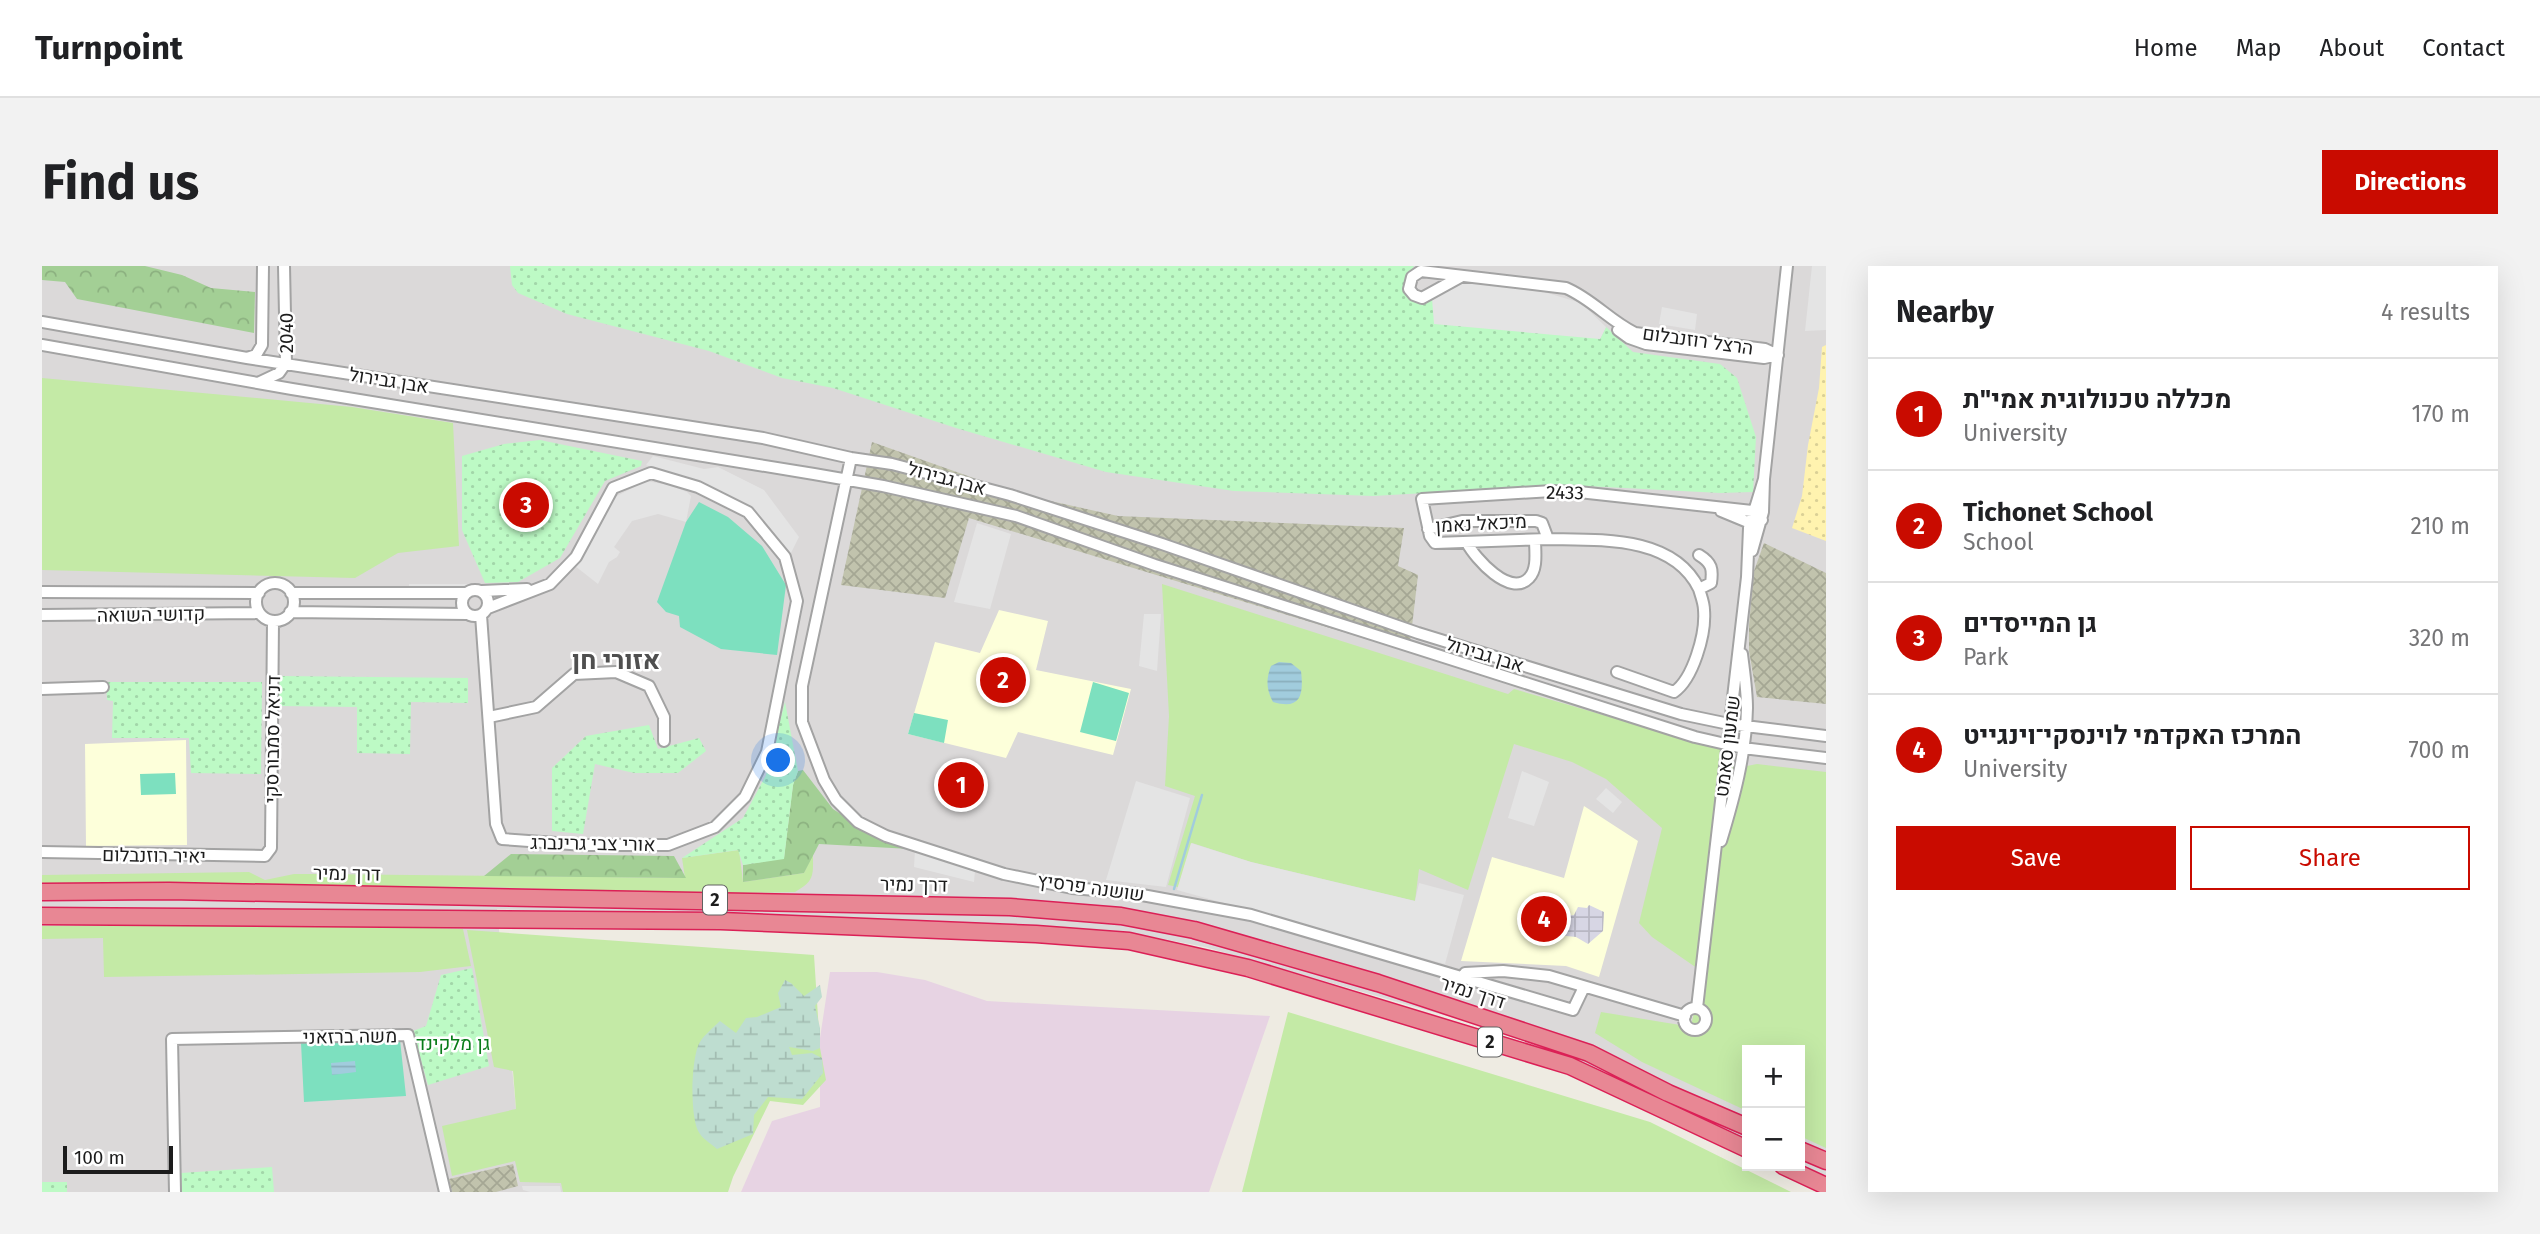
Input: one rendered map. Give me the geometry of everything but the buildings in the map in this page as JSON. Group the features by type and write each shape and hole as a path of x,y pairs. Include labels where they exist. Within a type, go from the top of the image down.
{"highway":[{"name":"דרך נמיר","path":"42,892 210,892 998,906 1121,916 1194,930 1378,984 1589,1053 1668,1093 1742,1125"},
{"name":"2","path":"42,916 721,922 1036,934 1129,941 1248,968 1570,1066 1742,1147"},
{"path":"1805,1152 1826,1161"},
{"path":"1794,1171 1826,1186"}],"street":[{"name":"2040","path":"247,358 256,355 261,345 263,266"},
{"name":"2040","path":"257,382 274,377 286,363 284,266"},
{"name":"שמעון סאמט","path":"1746,577 1762,520 1787,266"},
{"name":"הרצל רוזנבלום","path":"1462,276 1566,288 1587,298 1635,333 1765,349 1778,355"},
{"name":"אבן גבירול","path":"42,322 247,358 763,438 851,458 892,464 1010,495 1161,544 1418,634 1681,714 1729,724 1826,736"},
{"name":"אבן גבירול","path":"42,345 847,480 1016,516 1155,565 1727,745 1826,758"},
{"name":"שושנה פרסיץ","path":"851,458 802,686 803,722 824,780 836,800 858,822 912,846 1004,874 1072,888 1131,892 1251,915 1573,1010 1584,987"},
{"name":"אורי צבי גרינברג","path":"651,472 698,487 748,512 785,557 797,601 767,752 744,797 715,827 668,845 584,845 502,839 496,824 484,612 550,584 576,557 613,488 651,472"},
{"name":"שמעון סאמט","path":"1697,1008 1741,625 1750,523 1752,510 1764,480"},
{"name":"2433","path":"1422,499 1565,491 1752,510"},
{"name":"מיכאל נאמן","path":"1422,499 1428,529 1462,522 1536,521 1542,523 1548,539 1604,541 1655,550 1675,559 1693,577 1699,589"},
{"name":"2433","path":"1707,507 1750,523"},
{"path":"1752,510 1762,520"},
{"path":"1750,523 1762,520"},
{"path":"1428,529 1435,543 1548,539"},
{"path":"1467,543 1474,556 1494,575 1512,582 1522,582 1529,578 1533,570 1535,540"},
{"path":"1617,672 1674,692 1683,686 1699,650 1703,627 1704,609 1699,589 1711,583 1713,569 1708,561 1699,555"},
{"path":"275,583 287,588 291,593 293,603 290,612 283,619 273,621 259,613 256,603 263,588 275,583"},
{"path":"291,593 466,593 473,590 516,591 550,584"},
{"path":"290,612 474,616 484,612 488,601 482,591"},
{"name":"קדושי השואה","path":"42,592 259,593"},
{"path":"466,593 462,603 467,614"},
{"name":"קדושי השואה","path":"42,615 259,613"},
{"name":"דניאל סמבורסקי","path":"265,856 271,848 273,621"},
{"name":"שמעון סאמט","path":"1714,867 1735,794 1743,748 1747,699 1741,625"},
{"path":"489,718 536,707 574,674 616,672 649,686 664,717 664,741"},
{"path":"42,690 103,687"},
{"name":"יאיר רוזנבלום","path":"42,852 265,856"},
{"path":"1455,973 1503,971 1549,976 1685,1017"},
{"path":"1697,1008 1703,1011 1706,1017 1702,1027 1695,1029 1689,1027 1685,1017 1690,1009 1697,1008"},
{"name":"משה ברזאני","path":"175,1192 172,1039 408,1035 445,1192"}],"shaded area":[{"path":"42,266 1826,266 1826,1178 1805,1168 1805,1045 1742,1045 1742,1138 1573,1057 1510,1034 1205,947 1148,936 1110,930 497,909 516,1109 680,1192 42,1192"},
{"path":"1812,266 1826,266 1826,330 1805,331"},
{"path":"1471,282 1544,292 1581,303 1606,327 1600,339 1434,324 1432,298 1451,286"},
{"path":"1662,307 1697,314 1695,330 1659,324"},
{"path":"872,442 1019,494 1118,516 1404,528 1398,566 1418,575 1409,652 969,518 945,598 841,585"},
{"path":"653,456 704,469 718,467 764,490 799,537 790,555 749,511 700,484 646,465"},
{"path":"646,481 669,485 691,496 686,522 658,514 632,521 614,547 620,552 609,562 598,584 575,566 611,499"},
{"path":"977,523 1011,534 990,609 954,602"},
{"path":"1764,543 1826,573 1826,704 1757,697 1749,651 1749,625 1754,571"},
{"path":"409,584 470,584 470,590 409,590"},
{"path":"999,610 1048,621 1036,670 1131,689 1113,755 1018,732 1006,758 908,734 935,642 980,653"},
{"path":"1144,614 1161,614 1157,671 1139,666"},
{"path":"186,740 187,845 86,846 85,744"},
{"path":"1522,771 1549,782 1534,826 1508,818"},
{"path":"1136,781 1190,798 1166,887 1106,880"},
{"path":"1606,788 1622,802 1613,813 1596,799"},
{"path":"1584,806 1638,841 1599,977 1566,966 1461,961 1492,857 1564,878"},
{"path":"1191,843 1251,862 1415,901 1419,883 1464,895 1445,964 1177,890"},
{"path":"915,850 975,870 974,882 914,867"},
{"path":"1589,905 1604,912 1603,931 1588,944 1576,937 1557,935 1553,928 1557,917 1574,915 1578,907 1587,908"},
{"path":"830,972 877,972 925,980 987,1001 1270,1016 1209,1192 741,1192 772,1121 820,1107 820,1038"},
{"path":"513,1164 518,1186 496,1192 452,1192 449,1179"},
{"path":"522,1186 560,1186 561,1192 530,1192 523,1190"}],"green space":[{"path":"42,266 145,266 182,275 211,288 255,292 254,333 77,299 65,282 42,280"},
{"path":"510,266 1414,266 1408,276 1407,294 1600,339 1606,327 1633,352 1720,364 1737,378 1756,437 1753,492 1720,493 1567,485 1373,496 1234,491 1106,472 833,388 782,378 709,351 567,314 518,293 512,285"},
{"path":"42,378 352,407 453,423 459,546 398,553 355,578 42,570"},
{"path":"540,440 642,461 641,466 605,481 560,558 518,582 485,583 462,530 462,456 504,444"},
{"path":"699,502 728,517 762,546 786,585 777,655 721,649 680,627 679,616 666,612 657,602 686,522"},
{"path":"1162,584 1508,694 1514,689 1721,749 1720,763 1742,767 1757,764 1826,772 1826,1148 1805,1138 1805,1045 1742,1045 1742,1109 1642,1062 1595,1033 1601,1012 1691,1025 1704,973 1652,937 1639,923 1662,828 1606,779 1572,762 1514,744 1468,890 1419,869 1415,901 1251,862 1192,843 1178,887 1168,885 1195,796 1165,786 1169,716"},
{"path":"278,676 468,678 468,703 411,702 410,754 357,753 357,707 278,706"},
{"path":"106,682 262,682 261,774 191,773 189,738 112,738 113,701 107,700"},
{"path":"1093,682 1129,693 1116,741 1080,732"},
{"path":"785,702 798,771 793,785 784,859 743,865 738,850 682,858 743,818 766,775"},
{"path":"914,713 948,720 944,743 908,734"},
{"path":"649,725 658,749 699,738 706,751 678,773 634,773 595,764 583,834 552,831 552,768 586,736"},
{"path":"803,770 833,809 876,837 910,849 819,844 804,873 743,882 743,865 784,858 793,785 798,771"},
{"path":"175,773 176,794 141,795 140,774"},
{"path":"739,850 743,882 804,873 813,854 812,877 795,892 694,894 486,887 42,885 42,875 249,872 265,880 294,874 685,878 682,858"},
{"path":"511,854 674,856 686,878 484,876"},
{"path":"42,926 371,926 463,929 471,966 420,972 104,977 103,938 42,939"},
{"path":"467,930 814,955 820,1048 826,1080 803,1105 770,1101 728,1192 563,1192 561,1183 520,1182 515,1161 452,1176 442,1126 516,1109 513,1071 494,1067"},
{"name":"גן מלקינד","path":"472,968 489,1066 428,1085 413,1031 426,1026 441,975"},
{"path":"785,980 804,996 820,985 822,997 815,1006 820,1028 820,1048 813,1051 789,1047 792,1055 812,1053 822,1058 823,1073 802,1099 768,1097 754,1115 753,1134 717,1149 696,1127 692,1088 697,1049 702,1039 720,1021 736,1033 746,1018 757,1017 781,1007 778,993"},
{"path":"1288,1012 1650,1122 1742,1168 1742,1171 1749,1171 1791,1192 1242,1192"},
{"path":"400,1040 406,1096 304,1102 301,1043"},
{"path":"272,1167 274,1192 182,1192 181,1173"},
{"path":"42,1182 67,1182 67,1192 42,1192"}],"sand":[{"path":"1826,345 1826,541 1792,528 1802,496 1819,388 1822,347"}],"water":[{"path":"1279,662 1291,663 1301,671 1301,694 1295,702 1289,704 1273,702 1269,693 1269,671 1271,666"},
{"path":"355,1061 356,1072 332,1075 331,1063"}],"waterway":[{"path":"1174,889 1202,795"}],"place":[{"name":"גן המייסדים","path":"526,505"},
{"name":"Tichonet School","path":"1003,680"},
{"name":"מכללה טכנולוגית אמי\"ת","path":"961,785"},
{"name":"המרכז האקדמי לוינסקי־וינגייט","path":"1544,919"}],"district":[{"name":"אזורי חן","path":"616,660"}]}
